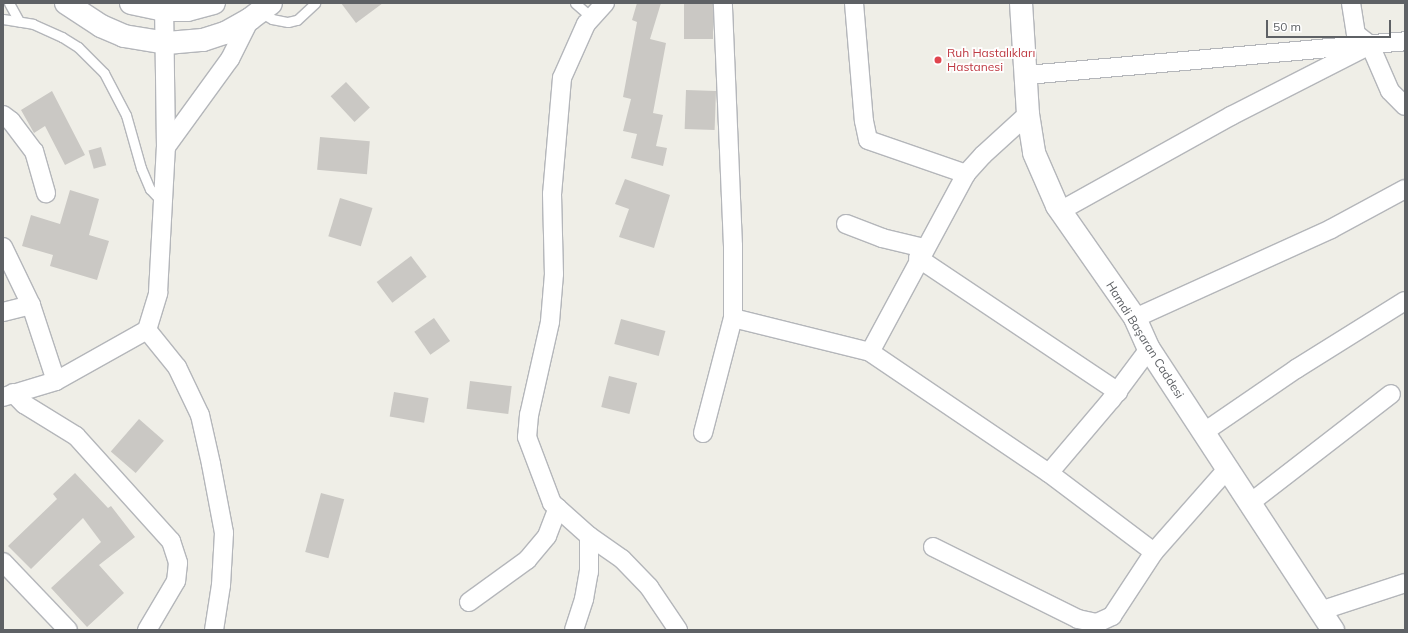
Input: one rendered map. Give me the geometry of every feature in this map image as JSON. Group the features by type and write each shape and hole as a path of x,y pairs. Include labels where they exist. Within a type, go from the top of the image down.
{"street":[{"path":"66,3 101,26 124,36 167,43 203,40 225,33 260,11"},
{"path":"131,3 165,6 187,10 214,3"},
{"path":"605,3 590,17 562,78 552,194 554,274 550,322 528,422 527,437 552,503 589,536 622,559 644,581 678,630"},
{"path":"703,433 733,318 733,246 723,3"},
{"path":"854,3 864,121 868,140 966,174"},
{"name":"Hamdi Başaran Caddesi","path":"1021,3 1027,75 1028,114 1034,153 1060,211 1135,318 1149,349 1333,630"},
{"path":"1351,3 1356,34 1370,45 1390,91 1405,106"},
{"path":"8,395 56,381 147,330 158,292 166,147 167,43 165,6"},
{"path":"166,147 230,59 260,11"},
{"path":"1027,75 1370,45 1405,40"},
{"path":"1060,211 1231,116 1370,45"},
{"path":"870,352 921,253 966,174 983,155 1028,114"},
{"path":"3,115 11,121 34,151 46,193"},
{"path":"1135,318 1331,229 1405,189"},
{"path":"846,224 921,253 1118,392"},
{"path":"3,247 31,305 56,381"},
{"path":"1204,432 1296,369 1405,301"},
{"path":"3,312 31,305"},
{"path":"733,318 870,352 1049,473 1154,552"},
{"path":"147,330 177,367 200,415 211,464 224,533 221,585 214,630"},
{"path":"1049,473 1118,392 1149,349"},
{"path":"1250,503 1391,394"},
{"path":"8,395 76,436 172,541 178,563 176,581 147,630"},
{"path":"934,547 1088,623 1097,623 1112,616 1154,552 1228,468"},
{"path":"469,602 527,560 547,536 558,508"},
{"path":"574,630 584,599 589,572 589,536"},
{"path":"7,570 68,630"},
{"path":"1320,611 1405,583"}],"lane":[{"path":"9,3 19,21"},
{"path":"260,11 272,19 288,22 296,20 314,3"},
{"path":"575,3 590,17"},
{"path":"3,19 19,21 62,36 78,47 104,73 126,115 147,182 162,203"}],"building":[{"path":"341,3 383,3 356,23"},
{"path":"637,3 661,3 650,39 666,43 653,113 663,115 656,146 667,148 663,166 631,158 637,134 623,131 631,99 623,97 637,22 632,20"},
{"path":"684,3 713,3 713,39 684,39"},
{"path":"346,82 370,108 355,122 331,96"},
{"path":"686,90 716,91 715,130 685,129"},
{"path":"52,91 85,155 65,165 45,126 34,133 21,110"},
{"path":"320,137 370,141 367,174 317,170"},
{"path":"101,147 106,165 94,169 89,151"},
{"path":"625,179 670,195 654,248 619,237 629,209 615,204"},
{"path":"70,190 99,199 89,235 109,241 97,280 50,266 53,255 22,246 31,215 60,224"},
{"path":"340,198 373,208 361,246 328,236"},
{"path":"411,256 427,277 392,303 377,282"},
{"path":"434,318 450,341 430,355 414,332"},
{"path":"621,319 665,331 659,356 614,344"},
{"path":"609,376 637,383 629,414 601,407"},
{"path":"470,381 512,386 508,414 467,409"},
{"path":"394,392 428,398 424,423 390,417"},
{"path":"139,419 164,441 136,473 111,451"},
{"path":"75,473 108,508 111,506 135,537 99,565 124,593 87,627 51,588 101,542 83,518 31,569 8,546 57,499 53,494"},
{"path":"321,493 344,499 328,558 305,552"}],"place":[{"name":"Ruh Hastalıkları Hastanesi","path":"938,60"}]}
